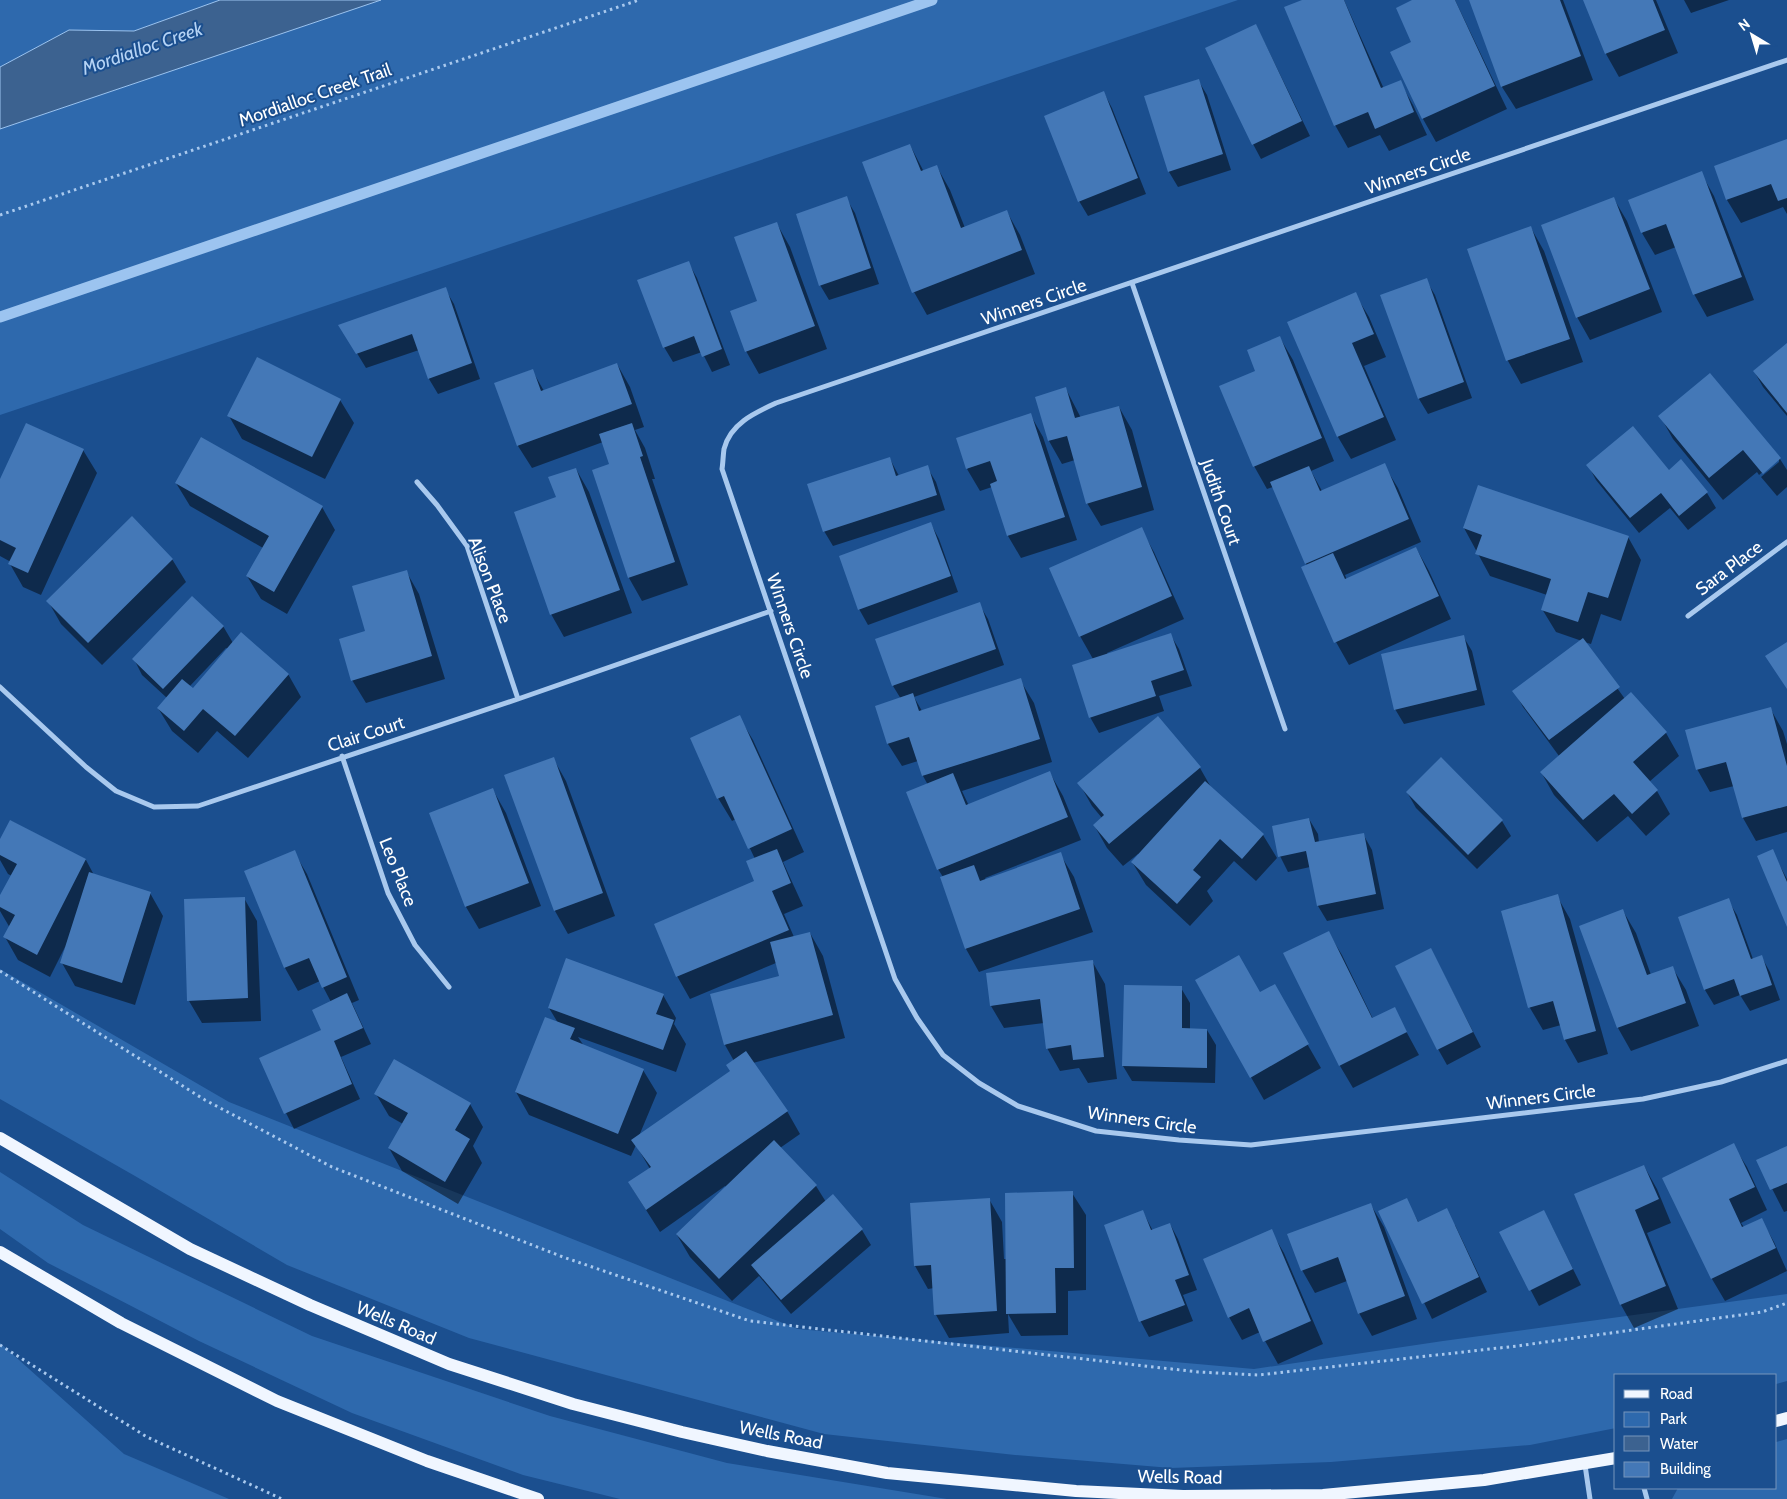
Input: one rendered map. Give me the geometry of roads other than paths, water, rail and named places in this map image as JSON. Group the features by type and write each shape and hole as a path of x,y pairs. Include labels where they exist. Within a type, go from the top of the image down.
{"main road":[{"name":"Wells Road","path":"0,1138 190,1249 310,1305 449,1364 573,1404 682,1432 767,1451 887,1473 1076,1490 1183,1496 1323,1495 1484,1480 1614,1458"},
{"path":"0,1252 121,1323 277,1401 427,1461 538,1499"}],"street":[{"name":"Winners Circle","path":"1787,60 776,403 752,414 733,429 724,449 722,469 894,979 944,1055 979,1083 1018,1106 1096,1131 1251,1145 1643,1099 1721,1082 1787,1061"},
{"name":"Judith Court","path":"1132,283 1285,729"},
{"name":"Alison Place","path":"417,482 437,505 467,546 518,699"},
{"name":"Sara Place","path":"1688,616 1787,542"},
{"name":"Clair Court","path":"0,687 86,767 116,791 154,807 198,806 342,756 518,699 771,611"},
{"name":"Leo Place","path":"342,756 388,893 416,945 449,988"},
{"path":"1584,1463 1590,1499"}],"water":[{"name":"Mordialloc Creek","path":"220,0 381,0 0,129 0,67 69,30 134,31"}],"waterway":[{"path":"0,317 932,0"}]}
